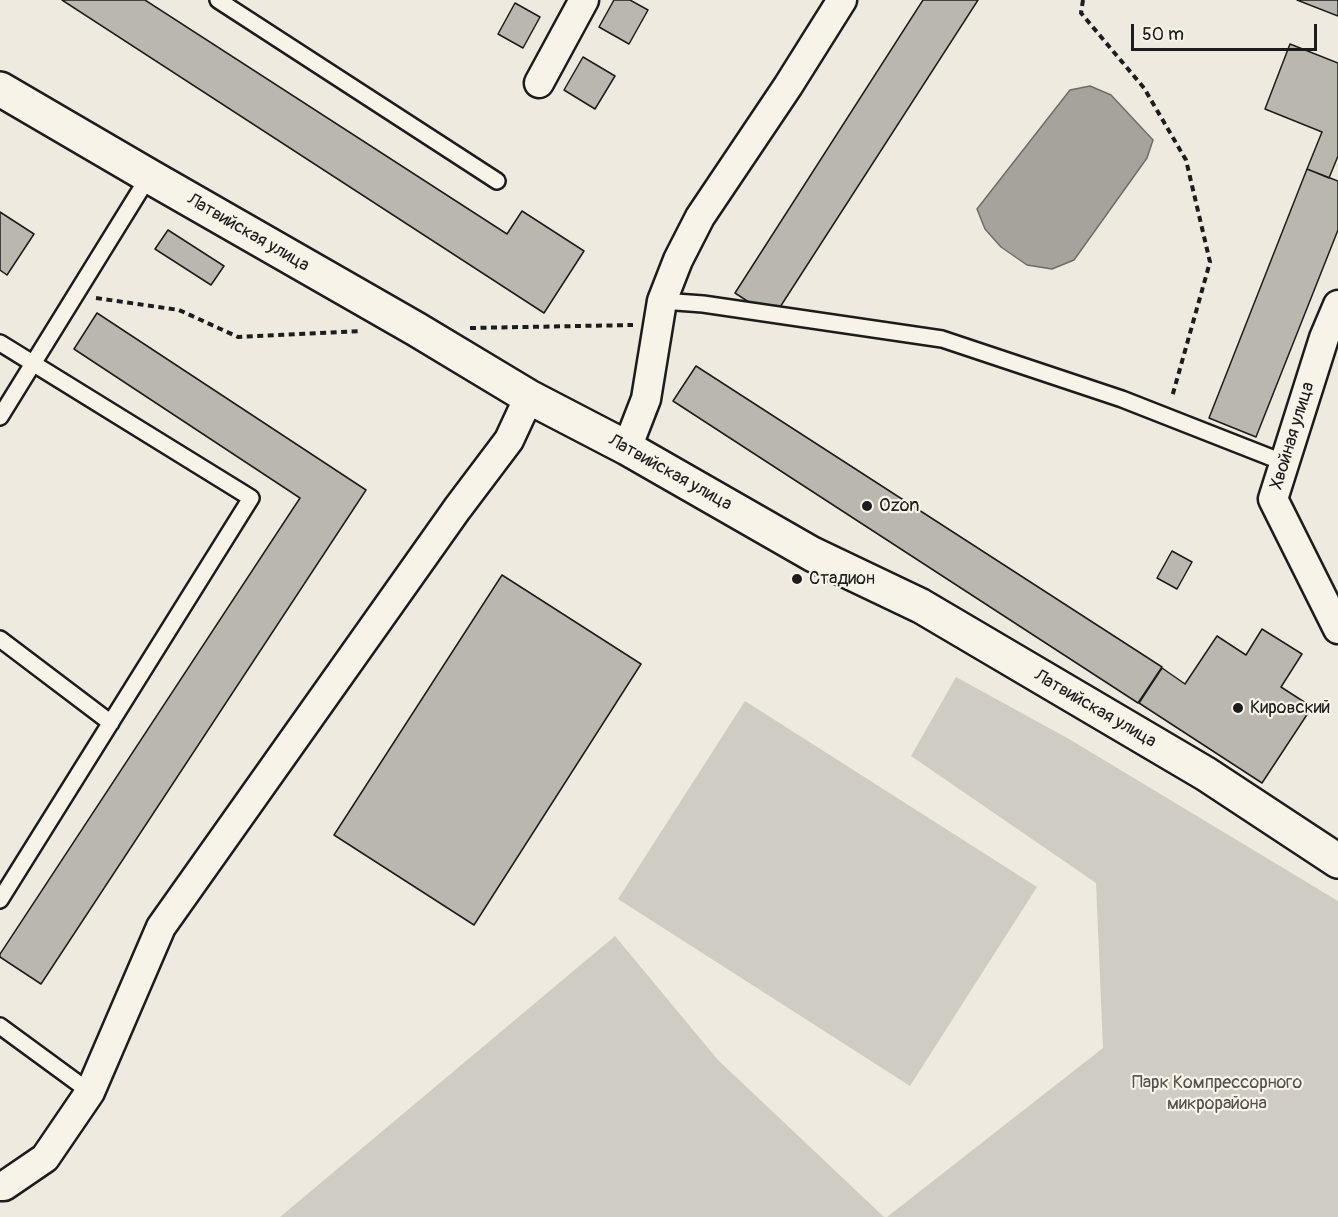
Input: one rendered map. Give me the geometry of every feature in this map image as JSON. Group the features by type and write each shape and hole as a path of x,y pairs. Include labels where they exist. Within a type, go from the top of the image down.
{"street":[{"path":"539,83 584,0"},
{"path":"627,448 646,399 660,313 678,260 700,217 788,86 842,0"},
{"name":"Латвийская улица","path":"0,89 416,328 529,397 627,448 812,554 921,606 1206,774 1338,861"},
{"name":"Хвойная улица","path":"1338,305 1324,338 1273,499 1338,629"},
{"path":"0,1186 4,1186 45,1158 90,1092 161,927 450,519 509,440 529,397"}],"lane":[{"path":"218,0 497,181"},
{"path":"0,417 149,176"},
{"path":"660,313 703,304 942,339 1122,399 1285,463"},
{"path":"0,343 251,498 0,900"},
{"path":"0,639 111,723"},
{"path":"0,1026 90,1092"}],"path":[{"path":"1083,0 1081,14 1144,88 1186,160 1210,262 1167,416"},
{"path":"88,297 179,310 238,337 368,331"},
{"path":"462,328 660,313"}],"green space":[{"name":"Парк Компрессорного микрорайона","path":"956,677 1069,739 1338,901 1338,1217 887,1217 1103,1048 1096,883 911,756"},
{"path":"745,701 1037,887 910,1086 618,899"},
{"path":"615,936 718,1060 884,1217 280,1217"}],"shaded area":[{"path":"1090,86 1111,95 1153,140 1147,158 1074,260 1052,269 1027,265 1001,247 985,229 977,209 1070,90"}],"building":[{"path":"62,0 145,0 507,234 522,211 584,251 544,313"},
{"path":"614,0 630,0 648,10 629,44 599,27"},
{"path":"923,0 978,0 773,318 735,293"},
{"path":"1297,0 1338,0 1338,16"},
{"path":"515,3 540,17 523,48 498,34"},
{"path":"1290,44 1338,63 1338,156 1329,178 1307,169 1322,132 1265,109"},
{"path":"583,57 615,76 595,109 564,90"},
{"path":"1307,169 1338,181 1338,230 1256,437 1209,418"},
{"path":"0,212 34,234 7,275 0,270"},
{"path":"168,230 224,266 211,285 155,249"},
{"path":"97,313 366,490 41,984 0,957 0,954 300,498 74,349"},
{"path":"696,366 1162,667 1138,703 673,401"},
{"path":"1172,551 1192,562 1177,589 1157,578"},
{"path":"502,575 641,664 474,925 334,835"},
{"path":"1262,629 1302,654 1281,687 1312,707 1262,783 1139,703 1162,668 1185,684 1217,636 1246,655"}],"place":[{"name":"Ozon","path":"867,506"},
{"name":"Стадион","path":"797,579"},
{"name":"Кировский","path":"1238,708"}]}
